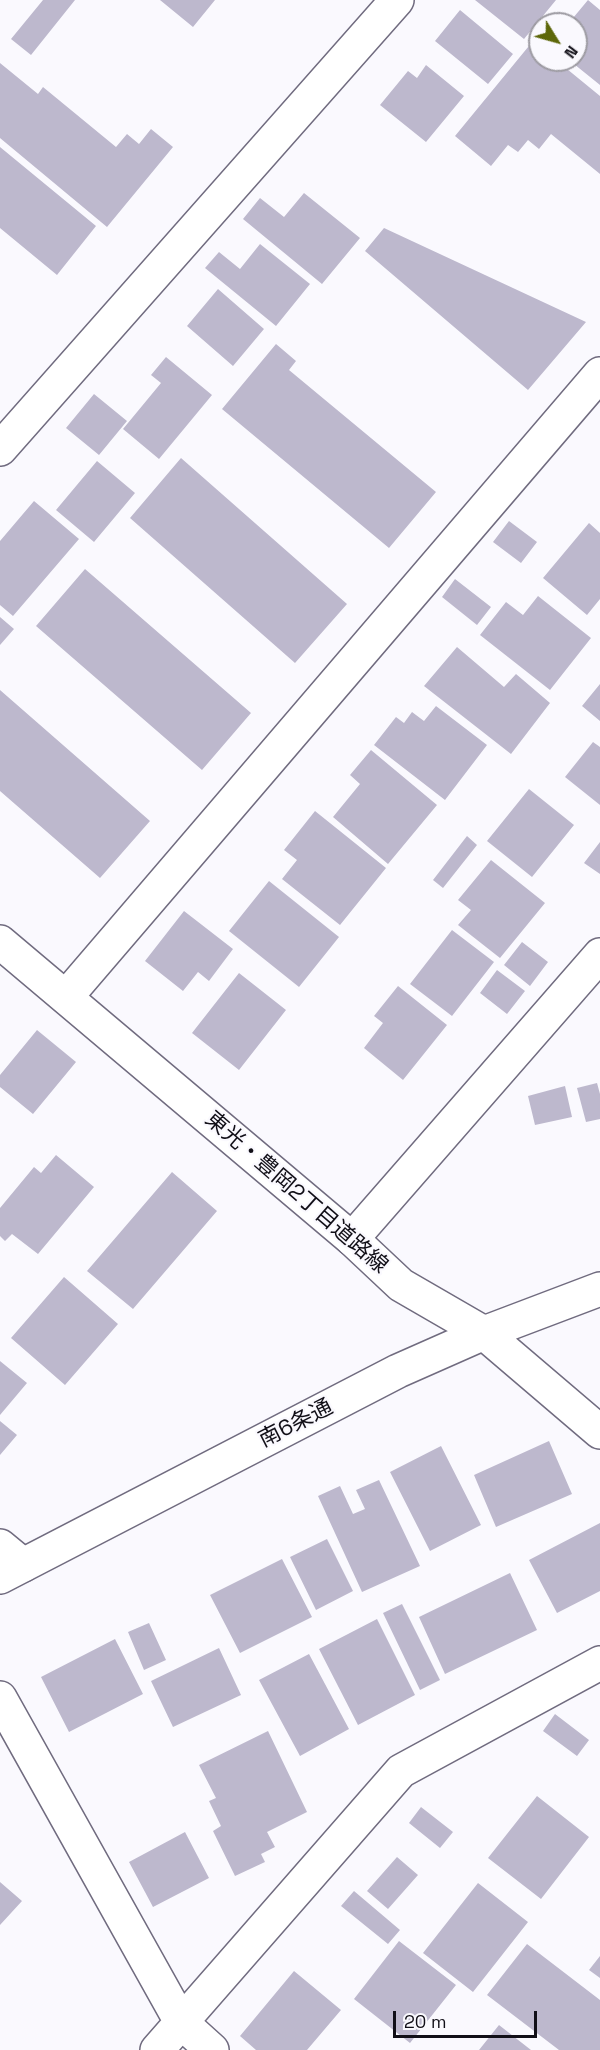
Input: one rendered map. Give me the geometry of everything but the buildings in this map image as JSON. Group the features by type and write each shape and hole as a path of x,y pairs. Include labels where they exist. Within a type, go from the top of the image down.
{"street":[{"path":"0,449 397,0"},
{"path":"66,997 600,374"},
{"name":"東光・豊岡2丁目道路線","path":"0,942 352,1239 401,1285 484,1333 600,1432"},
{"path":"352,1239 600,955"},
{"name":"南6条通","path":"8,1563 398,1371 484,1333 600,1289"},
{"path":"157,2050 402,1771 600,1663"},
{"path":"0,1698 181,2022 212,2050"}]}
